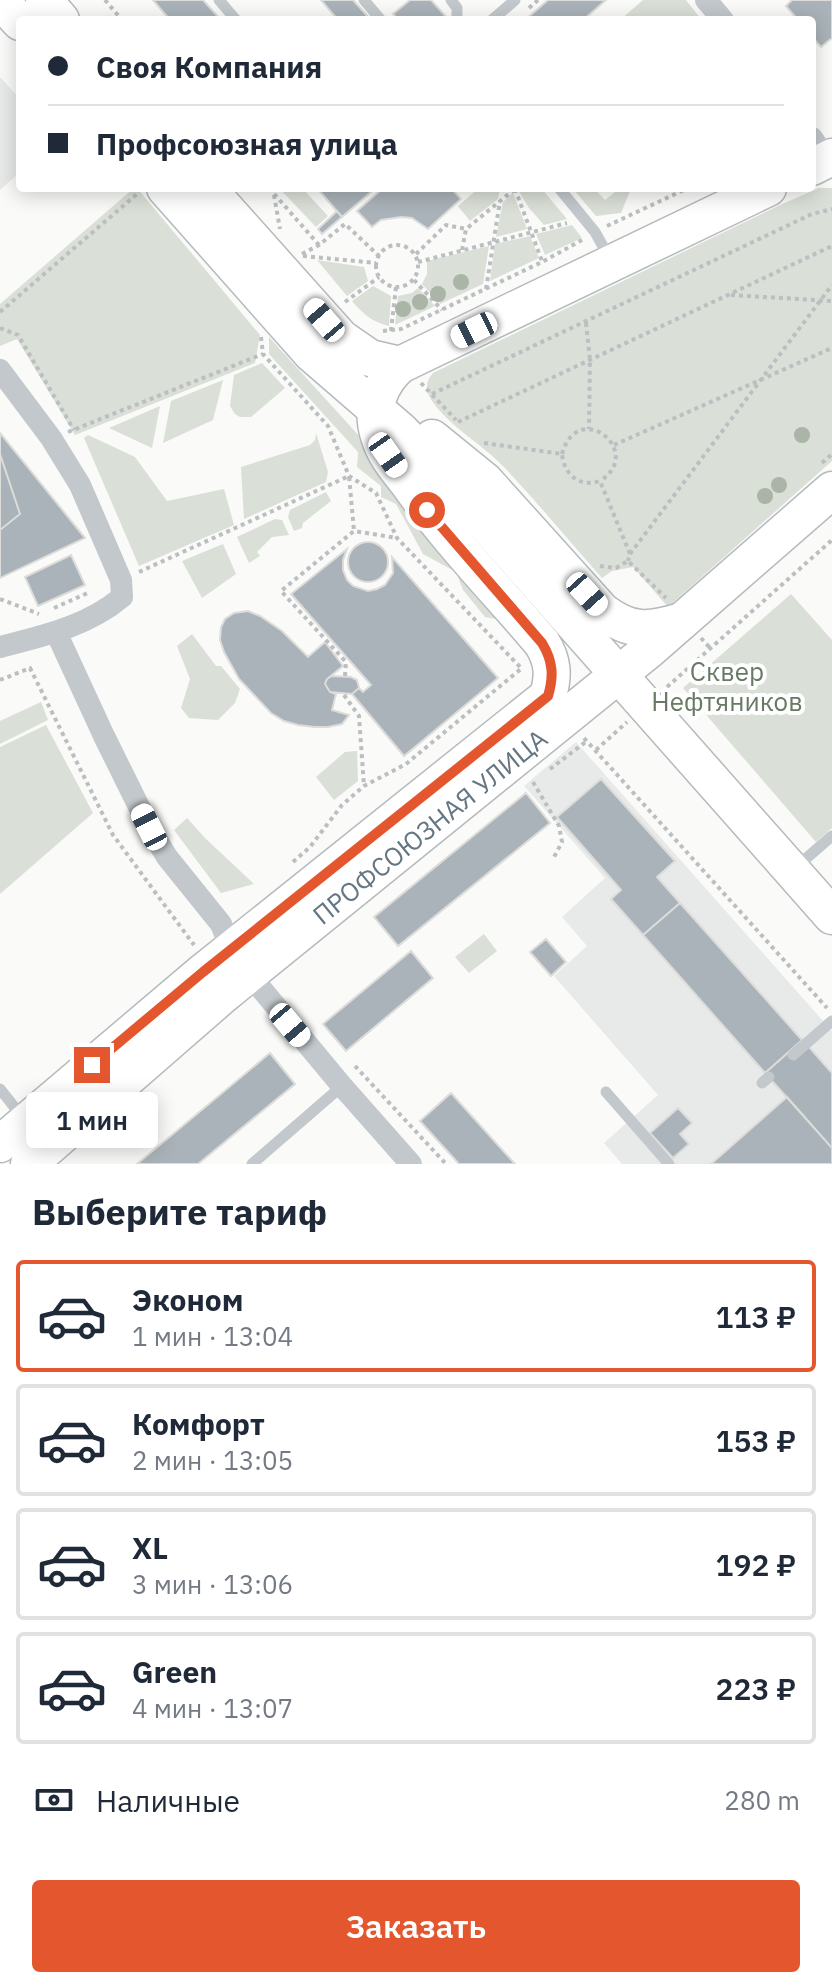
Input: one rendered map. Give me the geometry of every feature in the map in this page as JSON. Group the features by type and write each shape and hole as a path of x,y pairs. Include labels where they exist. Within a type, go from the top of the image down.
{"main road":[{"path":"0,0 16,18"},
{"path":"44,0 58,16"},
{"path":"154,192 312,354 376,408 434,466 832,916"},
{"path":"211,192 341,338 370,358 399,353 603,247 757,192"},
{"path":"399,353 378,395 376,420 379,438 427,510 542,643 549,654 552,681 567,718"},
{"path":"376,408 390,408 412,418 485,481 602,611 616,621 645,629 683,620"},
{"name":"ПРОФСОЮЗНАЯ УЛИЦА","path":"13,1132 234,949 567,718 832,490"},
{"name":"ПРОФСОЮЗНАЯ УЛИЦА","path":"29,1164 234,949"}],"street":[{"path":"0,370 51,438 80,485 122,588 106,611 56,632 0,647"},
{"path":"56,632 104,736 167,857 234,949 342,1086 411,1164"}],"lane":[{"path":"219,0 233,16"},
{"path":"364,0 378,16"},
{"path":"497,16 515,0"},
{"path":"562,192 603,247"},
{"path":"792,871 832,836"},
{"path":"793,1055 832,1021"},
{"path":"252,1164 342,1086"},
{"path":"0,1089 13,1132"},
{"path":"606,1092 669,1164"}],"path":[{"path":"105,0 119,16"},
{"path":"0,312 150,192"},
{"path":"272,192 319,245"},
{"path":"462,250 466,229 510,192"},
{"path":"516,192 542,262"},
{"path":"399,353 401,329 542,262 603,247 682,192"},
{"path":"274,195 281,233"},
{"path":"486,289 500,201"},
{"path":"432,394 812,214 832,209"},
{"path":"418,262 574,221 582,216"},
{"path":"309,265 300,255 319,245 345,224 379,256"},
{"path":"415,254 446,225 466,229"},
{"path":"403,245 415,254 419,272 408,285 388,285 379,277 376,267 379,256 387,247 403,245"},
{"path":"373,328 383,331 421,384 458,422 832,246"},
{"path":"351,311 344,303 379,277"},
{"path":"414,280 442,310"},
{"path":"597,564 616,568 628,561 630,554 832,285"},
{"path":"396,287 399,353"},
{"path":"727,295 832,301"},
{"path":"586,322 590,360 589,429"},
{"path":"0,328 18,335 74,430"},
{"path":"614,445 832,348"},
{"path":"51,438 263,354 328,426 349,476 354,531"},
{"path":"589,429 610,438 616,457 606,477 587,483 568,474 562,454 565,443 572,435 589,429"},
{"path":"491,452 480,443 562,454"},
{"path":"349,476 376,493 397,538 522,668 832,1013"},
{"path":"53,609 105,586 107,580 122,588 349,476"},
{"path":"600,481 630,554"},
{"path":"345,676 346,662 281,591 354,531 397,538"},
{"path":"628,561 710,648 832,540"},
{"path":"0,599 39,615"},
{"path":"0,680 30,668 113,835 194,945"},
{"path":"287,867 310,847 342,805 364,786 406,764 522,668"},
{"path":"344,695 359,716 364,786"},
{"path":"543,773 567,718"},
{"path":"533,782 559,826 562,842 553,859"},
{"path":"187,951 194,945 234,949"},
{"path":"348,1059 446,1164"}],"shaded area":[{"path":"0,77 16,95 16,176 0,190"},
{"path":"576,742 832,1031 832,1164 622,1164 604,1143 658,1095 554,976 587,946 562,917 605,878 524,786"}],"green space":[{"path":"643,0 686,0 698,16 625,16"},
{"path":"832,188 832,461 668,607 633,567 612,571 602,578 504,467 439,410 428,394 428,380 433,373 780,205 816,192 816,189"},
{"path":"129,192 140,192 260,335 255,363 75,435 17,339 0,346 0,304"},
{"path":"283,192 306,192 328,216 316,227"},
{"path":"474,192 499,192 498,199 470,221 458,206"},
{"path":"519,192 544,192 567,219 544,225"},
{"path":"576,192 598,192 605,200 615,192 630,192 621,213 596,216"},
{"path":"513,193 527,229 496,237 503,202"},
{"path":"572,225 582,238 545,255 536,234"},
{"path":"530,236 539,258 490,281 495,244"},
{"path":"489,246 483,284 440,304 422,284 427,274 427,261"},
{"path":"317,260 364,267 368,281 347,296"},
{"path":"373,286 391,296 389,326 368,317 352,301"},
{"path":"418,288 435,306 395,325 398,296 412,293"},
{"path":"269,337 372,450 524,640 534,665 500,620 485,617 463,590 456,572 423,554 396,504 381,497 381,486 357,467 358,452 269,354"},
{"path":"262,363 285,388 251,417 240,417 230,406 234,375"},
{"path":"223,380 213,420 163,443 171,401"},
{"path":"160,406 152,448 109,428"},
{"path":"316,433 328,472 326,482 244,519 241,467 310,445"},
{"path":"88,435 135,457 167,501 224,489 234,525 139,566 84,438"},
{"path":"326,492 331,501 303,523 302,528 294,531 288,517 290,510"},
{"path":"275,519 282,520 289,535 272,537 257,552 260,556 249,563 237,537"},
{"path":"223,544 236,574 202,598 182,561"},
{"name":"Сквер Нефтяников","path":"791,594 832,640 832,828 816,842 683,688"},
{"path":"192,634 216,666 221,666 240,689 235,703 218,720 189,718 181,708 190,679 177,646"},
{"path":"41,702 48,720 0,744 0,721"},
{"path":"46,725 93,813 0,894 0,747"},
{"path":"357,751 358,781 334,800 316,777 345,752"},
{"path":"187,818 254,884 221,893 174,830"},
{"path":"484,934 497,951 469,973 455,957"}],"building":[{"path":"153,0 203,0 217,16 167,16"},
{"path":"321,0 353,0 367,16 335,16"},
{"path":"410,0 431,0 445,16 395,16 393,14"},
{"path":"548,0 606,0 588,16 530,16"},
{"path":"792,0 832,0 832,38 821,47 816,41 816,16 795,16 786,6"},
{"path":"320,192 371,192 342,217"},
{"path":"378,192 455,192 461,199 428,229 412,218 401,217 381,220 372,227 357,211"},
{"path":"337,211 342,217 322,234 318,229"},
{"path":"0,433 85,538 0,578"},
{"path":"0,454 20,514 0,530"},
{"path":"368,542 382,548 388,562 382,576 368,582 354,576 348,562 354,548"},
{"path":"347,549 343,570 353,586 368,591 385,585 393,573 392,557 498,678 404,756 352,694 359,688 363,692 371,685 291,594"},
{"path":"71,555 85,585 38,606 25,577"},
{"path":"248,611 282,631 308,657 325,642 343,666 325,684 330,692 336,694 332,710 349,715 342,724 314,727 284,721 271,713 239,679 224,652 220,640 221,627 225,619 234,613"},
{"path":"332,676 351,677 357,680 359,688 352,694 330,692 325,684"},
{"path":"601,779 675,861 657,877 680,903 643,935 611,899 621,890 557,817"},
{"path":"526,793 550,823 398,946 374,917"},
{"path":"680,903 802,1040 765,1073 643,935"},
{"path":"546,939 566,962 551,976 530,952"},
{"path":"411,951 433,978 346,1051 323,1024"},
{"path":"809,1047 832,1073 832,1148 765,1073 790,1051"},
{"path":"270,1053 295,1084 198,1164 137,1164"},
{"path":"451,1093 515,1164 459,1164 420,1121"},
{"path":"787,1097 832,1148 832,1164 711,1164"},
{"path":"678,1108 692,1123 680,1134 689,1144 673,1158 650,1133"}],"route":[{"path":"92,1065 203,972 548,696 552,668 549,654 542,643 427,510"}]}
